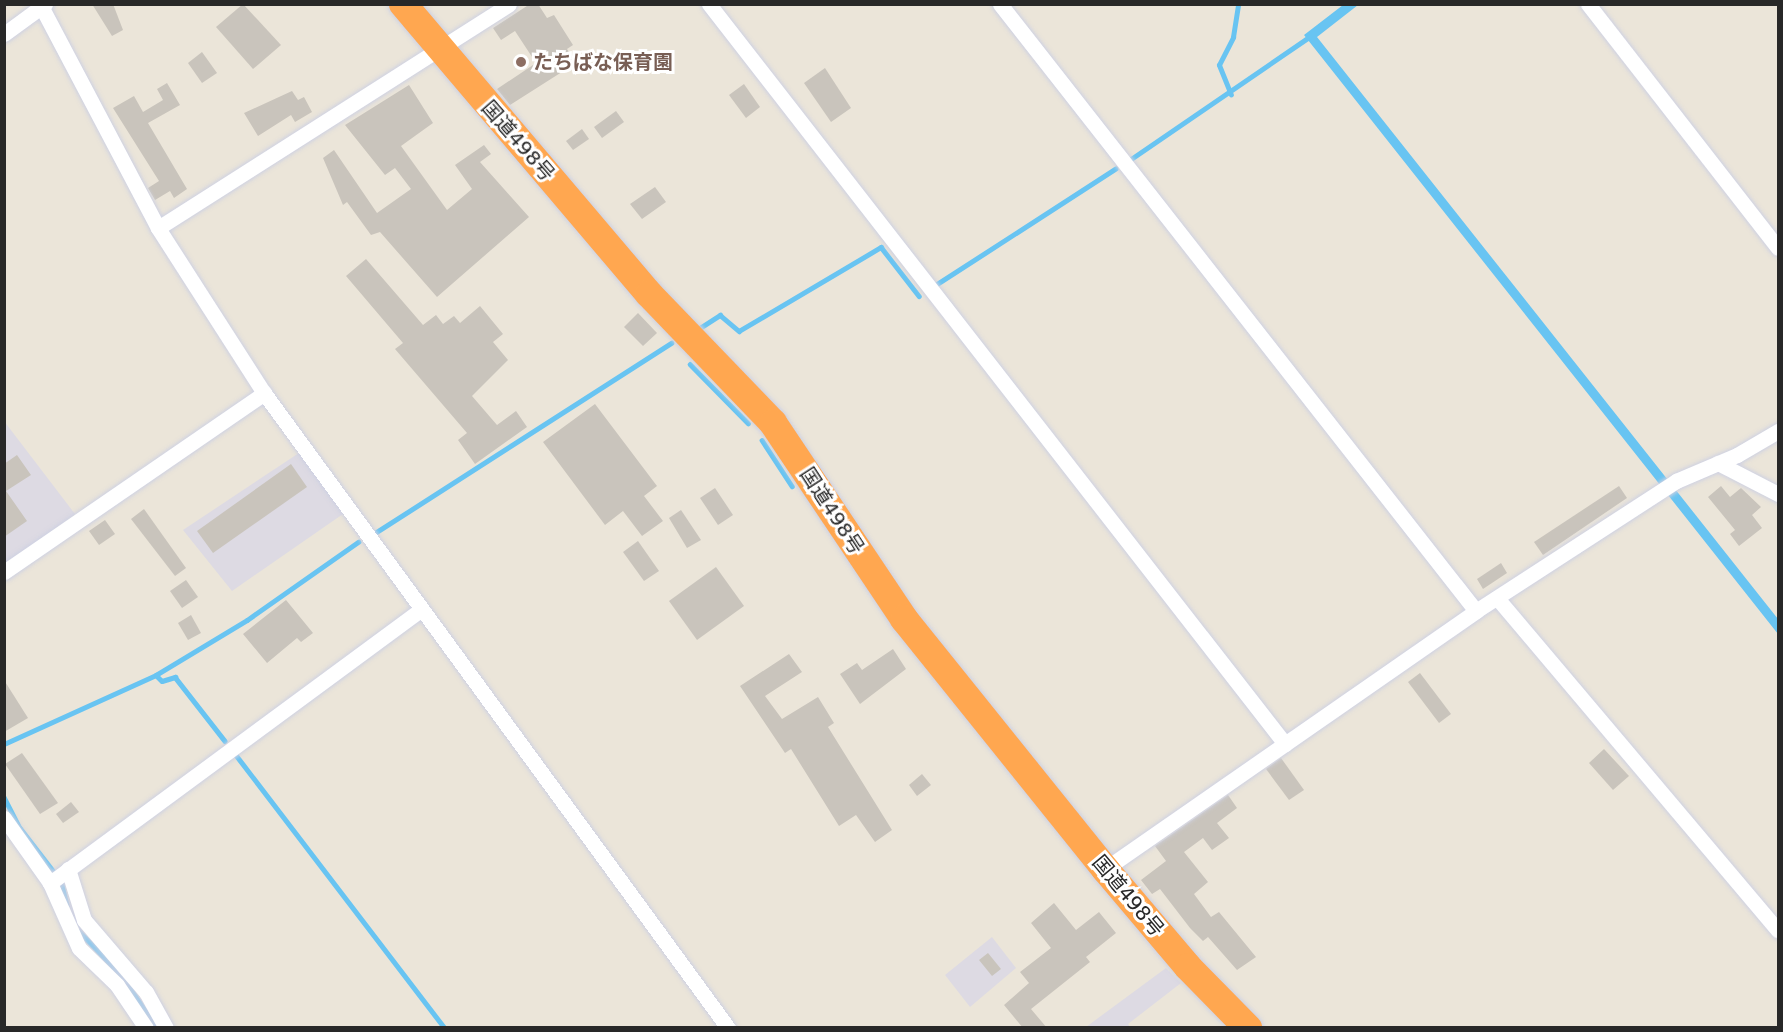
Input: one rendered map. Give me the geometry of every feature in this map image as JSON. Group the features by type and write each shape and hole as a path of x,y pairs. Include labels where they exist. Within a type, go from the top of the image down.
{"highway":[{"name":"国道498号","path":"403,4 440,51 649,294 773,423 904,619 1105,869 1188,967 1248,1028"}],"street":[{"path":"158,228 273,151 440,51 509,4"},
{"path":"709,4 1285,744"},
{"path":"1000,4 1476,611"},
{"path":"1588,4 1779,248"},
{"path":"4,34 43,5 158,228 264,393 728,1028"},
{"path":"4,572 264,393"},
{"path":"1105,869 1476,611 1676,481 1718,463 1779,430"},
{"path":"1718,463 1779,494"},
{"path":"1497,598 1779,930"},
{"path":"50,883 421,609"},
{"path":"4,818 50,883 80,948 117,985 147,1028"},
{"path":"68,869 84,920 146,992 166,1028"}],"shaded area":[{"path":"4,421 75,514 5,565 4,565"},
{"path":"302,451 343,514 232,591 183,530"},
{"path":"992,937 1016,968 970,1007 945,975"},
{"path":"1166,968 1181,983 1128,1024 1130,1027 1086,1027"}],"water":[{"path":"1343,5 1358,5 1317,37 1778,619 1778,634 1304,35"}],"building":[{"path":"92,4 113,4 123,30 112,36"},
{"path":"243,4 281,45 253,69 216,27"},
{"path":"530,4 538,4 547,18 554,15 573,45 567,49 576,63 510,105 497,89 536,63 515,31 501,40 493,28"},
{"path":"202,52 217,73 202,83 188,63"},
{"path":"825,68 851,108 831,122 804,83"},
{"path":"167,83 180,105 148,123 187,189 174,198 170,191 155,200 148,188 159,181 113,108 134,96 143,112 163,100 157,89"},
{"path":"744,84 760,107 746,118 729,95"},
{"path":"409,85 433,123 401,146 447,210 472,189 455,165 484,145 491,154 480,162 529,217 437,297 380,232 371,235 347,202 343,205 323,158 334,150 377,213 411,189 395,168 385,175 345,125"},
{"path":"292,91 298,100 304,97 312,112 295,122 291,115 258,136 244,113"},
{"path":"616,111 624,122 602,138 594,127"},
{"path":"582,129 589,139 573,150 566,141"},
{"path":"655,187 666,202 642,219 630,204"},
{"path":"366,259 423,325 436,315 443,324 454,316 460,323 480,306 503,334 493,342 508,360 472,396 497,425 516,411 527,427 475,464 458,440 467,433 395,349 403,343 346,276"},
{"path":"638,313 657,333 643,346 624,327"},
{"path":"595,404 657,486 644,496 663,521 642,536 623,511 605,525 543,442"},
{"path":"17,455 31,475 6,491 27,521 4,537 4,464"},
{"path":"291,464 307,487 213,553 197,531"},
{"path":"1619,486 1627,498 1543,555 1534,542"},
{"path":"1721,486 1730,497 1741,488 1761,507 1752,515 1762,528 1739,546 1730,534 1735,530 1708,497"},
{"path":"715,488 733,515 718,525 700,498"},
{"path":"144,509 186,568 175,576 131,519"},
{"path":"681,510 701,540 687,548 669,518"},
{"path":"105,520 115,534 99,545 89,531"},
{"path":"638,541 659,571 644,581 623,552"},
{"path":"1501,563 1507,573 1483,589 1477,579"},
{"path":"716,567 744,606 697,640 669,601"},
{"path":"186,580 198,597 182,608 170,591"},
{"path":"286,600 313,633 301,642 297,638 267,663 243,634"},
{"path":"191,615 201,633 188,640 178,623"},
{"path":"893,649 906,669 860,704 840,674 857,663 862,670"},
{"path":"789,654 802,672 765,696 782,719 818,697 834,723 828,727 892,830 875,842 856,815 839,826 791,749 785,753 740,686"},
{"path":"1420,673 1451,714 1439,723 1408,682"},
{"path":"4,680 28,718 4,732"},
{"path":"1604,749 1629,776 1613,790 1589,763"},
{"path":"22,753 58,803 40,814 5,764"},
{"path":"1281,758 1304,790 1289,800 1266,769"},
{"path":"922,774 931,785 917,796 909,785"},
{"path":"1228,795 1237,808 1217,823 1229,838 1212,850 1203,838 1184,852 1208,882 1194,894 1211,917 1219,912 1256,957 1237,970 1208,937 1203,941 1190,928 1160,889 1152,894 1141,880 1166,861 1155,846"},
{"path":"71,802 79,812 63,823 56,814"},
{"path":"1054,903 1076,930 1099,912 1116,933 1086,957 1090,962 1031,1009 1047,1028 1023,1028 1004,1005 1029,983 1020,972 1051,948 1031,923"},
{"path":"988,953 1001,969 992,976 979,960"}],"waterway":[{"path":"1231,95 1219,65 1233,37 1238,4"},
{"path":"1131,159 1309,37"},
{"path":"934,286 1115,169"},
{"path":"700,328 720,315 739,331 881,247 919,296"},
{"path":"375,533 671,343"},
{"path":"690,364 748,423"},
{"path":"762,440 792,486"},
{"path":"4,744 156,675 247,620 358,542"},
{"path":"156,675 162,681 175,677 225,741"},
{"path":"236,755 445,1028"},
{"path":"4,797 20,828 61,881 67,905"},
{"path":"79,931 121,975 157,1028"}],"place":[{"name":"たちばな保育園","path":"521,62"}]}
